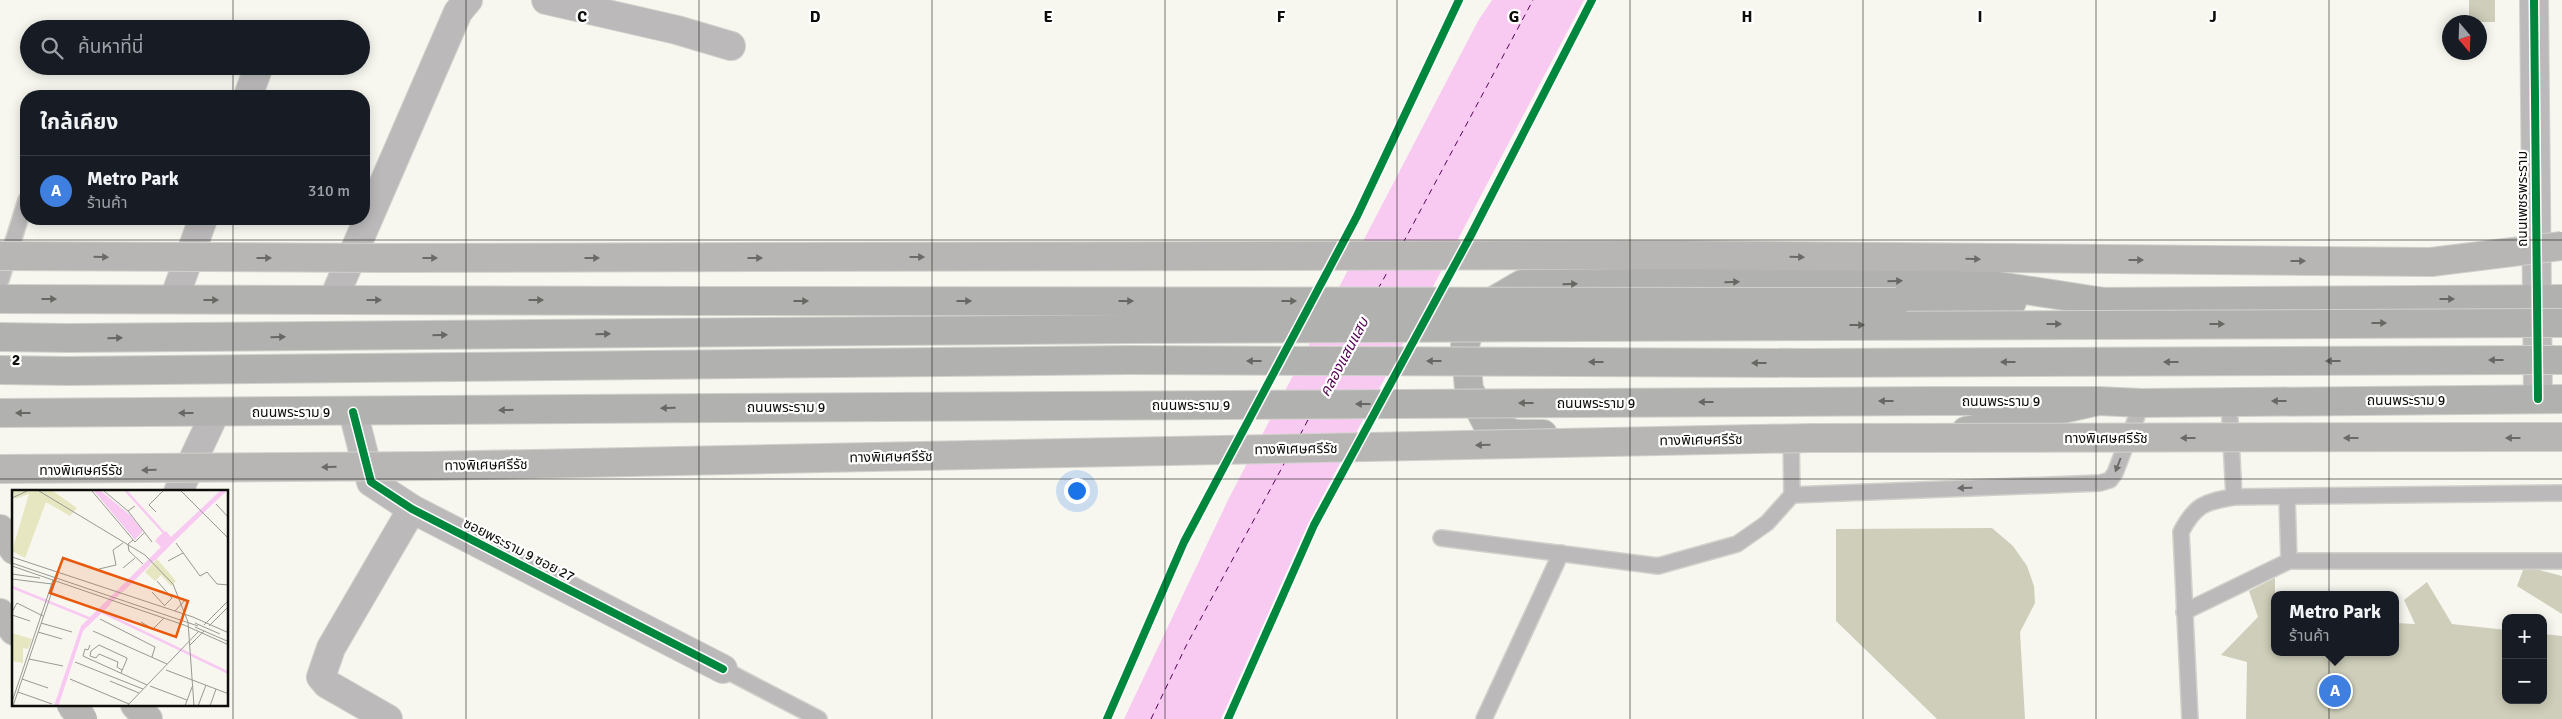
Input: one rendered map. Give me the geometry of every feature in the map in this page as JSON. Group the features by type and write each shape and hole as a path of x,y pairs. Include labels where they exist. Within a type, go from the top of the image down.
{"highway":[{"path":"2431,262 2562,246"},
{"path":"0,256 400,258 1678,255 2562,262"},
{"name":"ทางพิเศษศรีรัช","path":"0,469 128,470 440,466 1810,438 2562,437"},
{"path":"0,529 12,547"},
{"path":"0,613 12,628"},
{"path":"74,706 83,719"},
{"path":"137,706 148,719"}],"main road":[{"path":"2098,401 1972,431 1791,436 1516,434 1486,422 1469,389 1464,346 1476,312 1522,284 1960,280 2104,302"},
{"path":"0,299 2104,302 2549,299"},
{"path":"0,337 1141,329 2562,323"},
{"path":"0,370 1128,360 1827,363 2562,360"},
{"name":"ถนนพระราม 9","path":"0,414 717,408 1934,401 2098,401 2142,403 2550,399"}],"street":[{"path":"370,215 458,12 468,0"},
{"path":"546,0 677,30 731,46"},
{"name":"ถนนเพชรพระราม","path":"2534,8 2549,299 2550,399"},
{"path":"250,90 255,75"},
{"path":"174,300 201,225"},
{"path":"333,300 366,225"},
{"name":"ซอยพระราม 9 ซอย 27","path":"353,412 371,482 412,509 723,668"},
{"path":"179,490 216,413"},
{"path":"388,719 327,684 321,677 331,648 412,509"},
{"path":"68,719 73,706"}],"lane":[{"path":"0,283 20,219"},
{"path":"2230,401 2234,497"},
{"path":"1792,495 2100,484 2110,480 2115,473 2142,403"},
{"path":"1442,538 1658,566 1736,544 1767,523 1792,495 1791,436"},
{"path":"2190,719 2181,532 2190,514 2207,501 2234,497 2562,493"},
{"path":"2287,497 2289,561"},
{"path":"1484,719 1561,553"},
{"path":"2184,612 2289,561 2562,561"},
{"path":"723,668 819,719"}],"water":[{"name":"คลองแสนแสบ","path":"1492,0 1584,0 1308,524 1221,719 1124,719 1229,498 1478,21"}],"building":[{"path":"2469,0 2495,0 2495,22 2487,22 2487,15 2469,15"},
{"path":"1992,528 2013,546 2027,566 2034,586 2035,603 2020,632 2025,719 1937,719 1836,621 1836,529"},
{"path":"2523,570 2539,570 2562,576 2562,614 2517,586"},
{"path":"2275,578 2275,591 2271,591 2271,656 2399,656 2399,623 2415,624 2404,600 2427,582 2452,624 2502,630 2502,704 2547,704 2547,634 2562,636 2562,719 2246,719 2247,662 2221,655 2258,617 2249,591"}],"ferry route":[{"path":"1403,243 1533,0"},
{"path":"1378,289 1389,269"},
{"path":"1323,391 1332,374"},
{"path":"1300,435 1309,418"},
{"path":"1151,719 1186,646 1285,462"}],"cycle path":[{"path":"1107,719 1184,542 1357,216 1459,0"},
{"path":"1228,719 1314,525 1471,235 1592,0"},
{"path":"2534,0 2538,399"},
{"path":"353,412 371,482 412,509 723,669"}],"place":[{"name":"Metro Park","path":"2335,691"}]}
